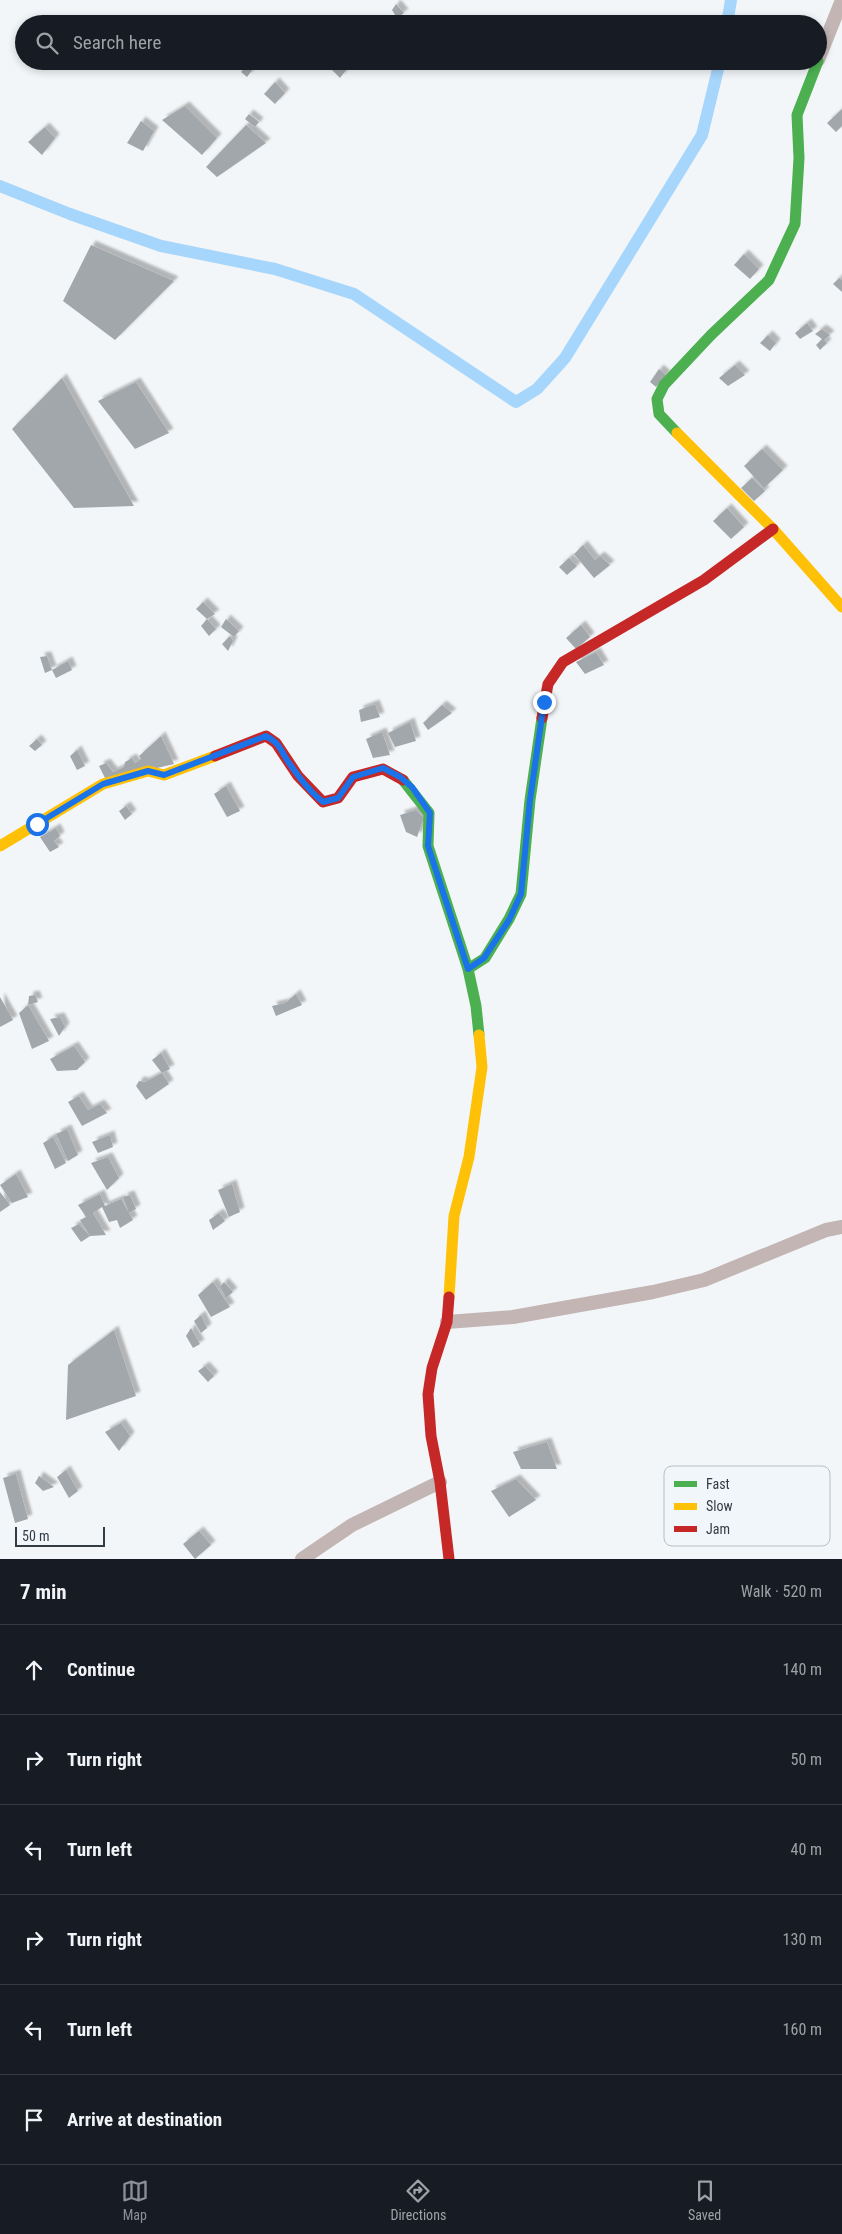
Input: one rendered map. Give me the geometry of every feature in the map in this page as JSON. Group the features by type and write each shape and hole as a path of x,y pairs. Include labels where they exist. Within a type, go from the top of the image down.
{"street":[{"path":"827,38 842,0"},
{"path":"815,70 797,116 800,158 795,224 769,280 711,335 664,386 657,399 660,414 694,452 774,529 842,607"},
{"path":"468,969 484,958 509,920 521,894 530,800 544,702 548,684 563,662 704,580 774,529"},
{"path":"0,846 103,784 148,771 164,775 266,736 277,742 301,780 323,802 338,798 353,777 383,768 400,777 412,787 430,813 428,846 468,969 476,1006 482,1067 470,1156 454,1216 446,1322 432,1368 428,1394 431,1436 440,1482 449,1559"},
{"path":"446,1322 513,1317 662,1290 704,1280 826,1230 842,1226"},
{"path":"302,1559 352,1525 440,1482"}],"building":[{"path":"396,4 404,13 395,15 392,10"},
{"path":"243,70 252,70 247,77 241,72"},
{"path":"332,70 346,70 340,78"},
{"path":"275,82 285,93 275,104 264,94"},
{"path":"185,106 217,138 202,155 162,120"},
{"path":"842,109 842,126 836,132 827,123"},
{"path":"249,114 259,122 255,127 245,119"},
{"path":"141,121 154,131 143,151 127,143"},
{"path":"246,125 266,143 217,177 206,167"},
{"path":"45,127 55,138 42,155 28,142"},
{"path":"91,245 174,281 115,340 63,301"},
{"path":"744,254 759,269 750,279 734,265"},
{"path":"839,278 842,280 842,292 833,284"},
{"path":"807,323 813,331 800,339 795,333"},
{"path":"822,329 830,335 824,340 827,343 820,350 816,345 822,339 815,334"},
{"path":"768,335 776,343 770,351 760,343"},
{"path":"735,365 745,375 728,386 719,378"},
{"path":"659,369 666,375 656,387 650,382"},
{"path":"62,378 134,506 74,508 12,429"},
{"path":"136,382 169,433 135,449 98,401"},
{"path":"762,449 783,470 764,488 744,466"},
{"path":"752,478 765,491 754,501 741,488"},
{"path":"727,508 744,527 731,539 713,521"},
{"path":"583,545 595,560 600,556 610,565 594,578 574,554"},
{"path":"569,558 577,566 567,575 559,567"},
{"path":"203,602 215,614 207,619 196,609"},
{"path":"207,619 216,629 209,636 201,626"},
{"path":"226,619 239,631 234,637 221,627"},
{"path":"581,625 590,637 576,649 566,638"},
{"path":"230,636 233,641 228,651 222,644"},
{"path":"596,652 604,665 585,674 576,662"},
{"path":"47,656 52,670 45,673 40,657"},
{"path":"68,661 72,670 56,678 52,670"},
{"path":"375,704 380,717 361,722 359,710"},
{"path":"442,705 452,713 428,730 423,723"},
{"path":"410,722 416,741 395,747 388,733"},
{"path":"382,732 390,755 373,758 366,739"},
{"path":"161,736 174,764 106,780 99,766 106,763 113,772 124,767 125,762 132,758 135,763 141,759 139,756"},
{"path":"37,739 42,745 35,751 29,746"},
{"path":"77,750 85,766 77,770 70,756"},
{"path":"226,786 240,811 227,817 214,794"},
{"path":"126,806 132,814 125,820 119,811"},
{"path":"416,810 424,818 417,837 406,832 400,815"},
{"path":"56,828 60,836 54,841 59,847 50,852 40,837"},
{"path":"296,994 302,1005 276,1016 272,1006 285,1003"},
{"path":"35,995 38,1002 28,1005 29,996"},
{"path":"0,997 13,1020 0,1027"},
{"path":"28,1005 49,1041 32,1049 19,1013"},
{"path":"60,1017 65,1027 59,1036 50,1019"},
{"path":"74,1046 85,1062 77,1070 57,1071 50,1059"},
{"path":"161,1053 170,1069 162,1073 152,1060"},
{"path":"162,1073 169,1084 146,1100 136,1086 139,1081 145,1082"},
{"path":"79,1096 88,1110 100,1104 107,1113 82,1126 68,1102"},
{"path":"67,1129 78,1155 68,1161 56,1134"},
{"path":"110,1135 113,1147 98,1153 92,1142"},
{"path":"53,1137 66,1163 55,1169 43,1143"},
{"path":"108,1157 119,1178 107,1190 91,1163"},
{"path":"16,1174 28,1197 12,1203 0,1185"},
{"path":"232,1184 240,1212 229,1217 218,1190"},
{"path":"0,1192 10,1205 0,1212"},
{"path":"100,1194 105,1206 121,1199 133,1220 120,1228 117,1220 109,1222 102,1207 93,1213 106,1235 90,1236 80,1220 86,1217 78,1205"},
{"path":"130,1195 136,1209 129,1213 123,1197"},
{"path":"219,1213 225,1221 213,1230 209,1220"},
{"path":"79,1224 90,1236 81,1242 71,1228"},
{"path":"213,1282 230,1307 211,1317 198,1295"},
{"path":"224,1282 233,1292 226,1298 220,1287"},
{"path":"201,1315 207,1328 201,1333 194,1321"},
{"path":"191,1328 200,1344 193,1348 186,1336"},
{"path":"114,1330 136,1396 66,1420 68,1365"},
{"path":"205,1366 214,1376 208,1382 198,1371"},
{"path":"121,1423 130,1436 119,1451 105,1432"},
{"path":"547,1442 557,1469 521,1469 513,1452"},
{"path":"66,1470 78,1491 69,1498 57,1477"},
{"path":"16,1474 28,1519 15,1523 3,1478"},
{"path":"39,1476 54,1487 43,1491 35,1483"},
{"path":"516,1479 536,1500 509,1517 491,1491"},
{"path":"199,1531 211,1545 195,1559 183,1544"}],"waterway":[{"path":"728,15 731,0"},
{"path":"0,186 70,214 161,246 275,269 354,294 516,402 537,389 565,358 702,135 718,70"}],"traffic: fast":[{"path":"677,433 659,414 657,399 664,385 711,335 769,280 795,224 799,158 797,115 814,70"},
{"path":"479,1035 476,1006 468,969 485,958 509,919 521,894 530,800 542,718"},
{"path":"403,780 429,813 428,846 468,969"}],"traffic: slow":[{"path":"677,433 773,529 842,607"},
{"path":"0,846 103,784 148,771 164,775 215,756"},
{"path":"449,1297 454,1216 469,1157 482,1067 479,1035"}],"traffic: jam":[{"path":"542,718 548,684 563,662 704,580 773,529"},
{"path":"215,756 266,736 276,743 298,776 323,802 338,798 353,777 383,769 403,780"},
{"path":"449,1297 447,1322 432,1368 428,1394 431,1436 440,1482 449,1559"}],"route":[{"path":"37,824 103,784 148,771 164,775 266,736 277,742 286,760 301,780 323,802 338,798 353,777 383,768 400,777 412,787 430,813 428,846 468,969 484,958 509,920 521,894 530,800 544,702"}]}
